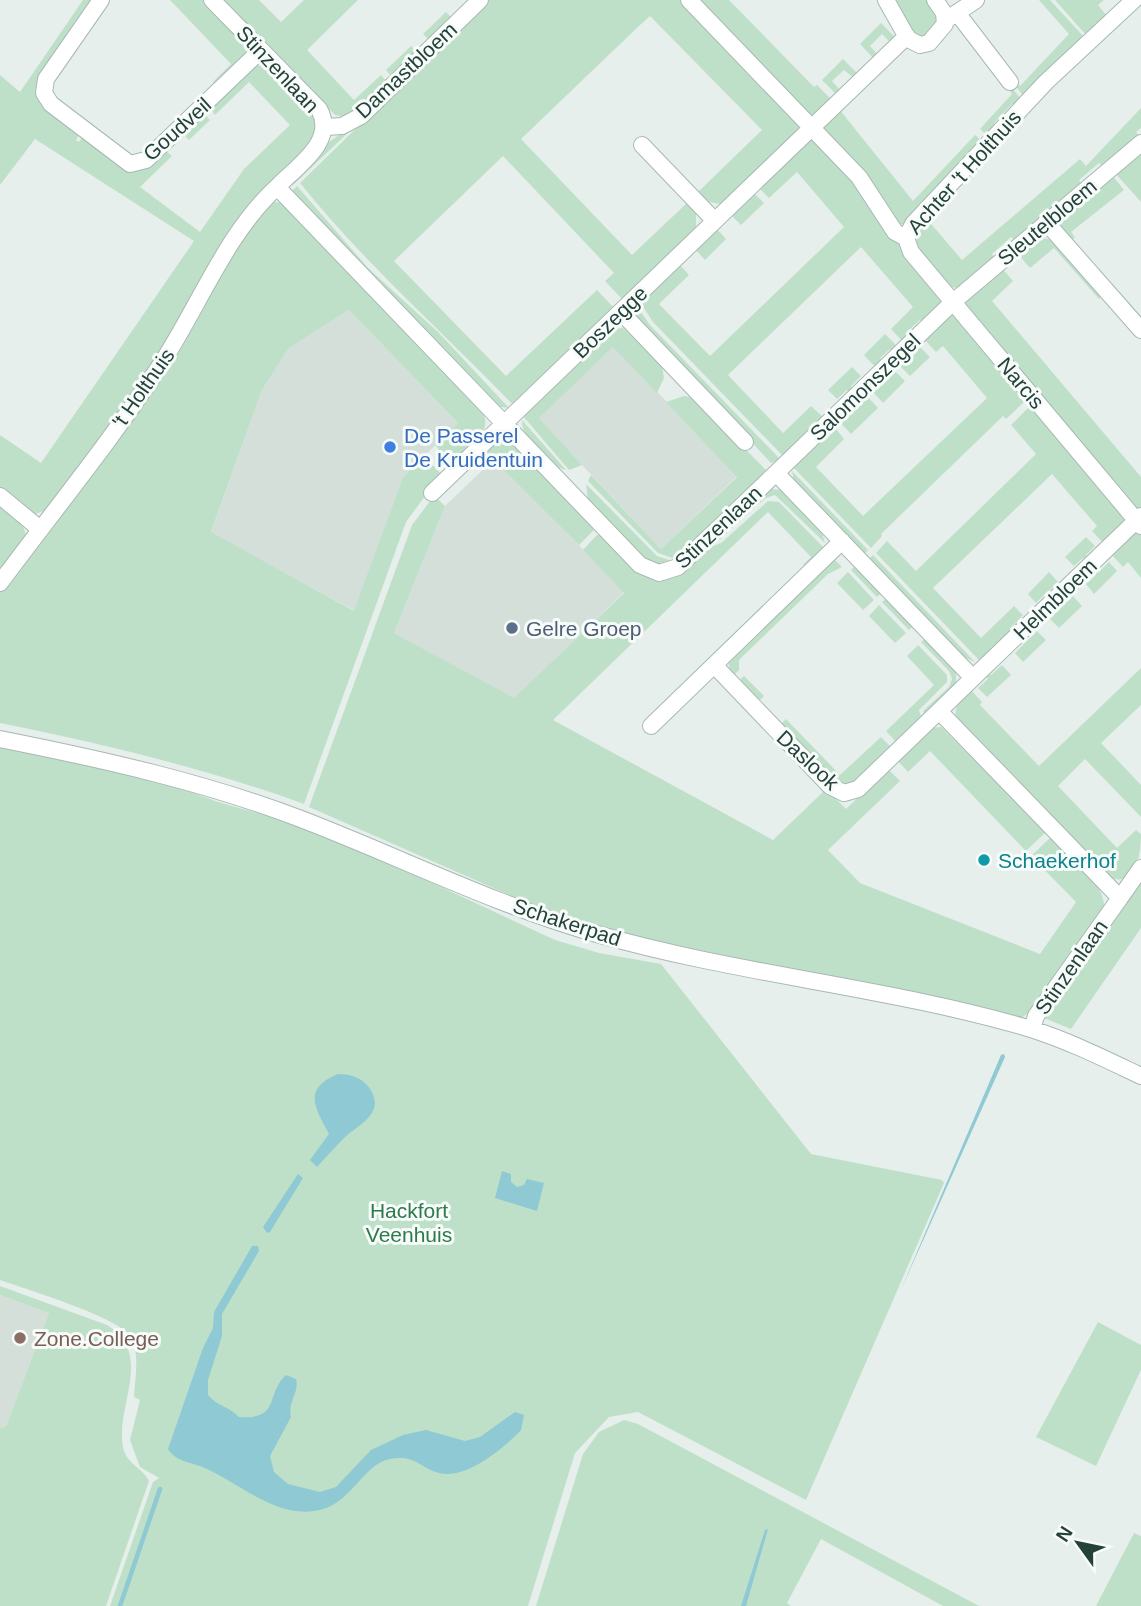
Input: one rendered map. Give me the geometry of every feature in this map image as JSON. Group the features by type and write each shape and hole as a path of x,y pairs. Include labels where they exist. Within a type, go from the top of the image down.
{"street":[{"name":"Goudveil","path":"101,0 46,79 44,93 51,104 130,164 146,160 261,50"},
{"name":"Stinzenlaan","path":"212,0 319,109 325,127 318,144 276,187 640,565 654,572 669,572 678,567 776,473 974,678"},
{"name":"Damastbloem","path":"325,127 342,125 361,116 480,0"},
{"name":"Achter 't Holthuis","path":"689,0 859,177 895,232 906,238 913,224 1046,82 1134,0"},
{"path":"886,0 907,36 917,45 929,43 952,16 976,0"},
{"path":"935,0 1010,82"},
{"name":"Boszegge","path":"432,494 907,36"},
{"name":"Sleutelbloem","path":"953,302 1141,143"},
{"path":"642,145 715,221"},
{"name":"'t Holthuis","path":"0,583 161,365 251,213 276,187"},
{"path":"1046,222 1141,330"},
{"name":"Narcis","path":"906,238 911,252 1139,521"},
{"name":"Salomonszegel","path":"776,473 953,302"},
{"path":"621,312 745,442"},
{"path":"0,496 40,529"},
{"name":"Helmbloem","path":"974,678 1139,521"},
{"path":"651,726 842,541"},
{"name":"Daslook","path":"714,665 830,786 844,793 858,789 939,711"},
{"path":"939,711 974,678"},
{"name":"Stinzenlaan","path":"939,711 1120,898 1036,1016 1032,1029"},
{"name":"Schakerpad","path":"0,739 218,790 300,819 426,872 595,933 767,973 955,1009 1032,1029 1141,1076"},
{"path":"1120,898 1141,868"}],"shaded area":[{"path":"349,310 458,423 403,477 355,611 211,533 262,390 289,348"},
{"path":"614,346 737,476 661,549 538,418"},
{"path":"495,458 624,592 514,699 394,633 445,506"},
{"name":"Zone.College","path":"0,1295 49,1313 6,1426 0,1428"}],"green space":[{"path":"83,0 95,0 42,76 80,133 76,140 79,142 83,136 125,168 165,150 172,156 140,187 200,232 244,169 290,125 249,82 215,115 209,107 253,66 267,65 317,120 314,139 244,211 157,360 44,511 35,514 0,488 0,435 41,463 194,241 35,139 0,185 0,75 20,92"},
{"path":"170,0 205,0 246,44 245,58 216,85 213,82 231,64"},
{"path":"222,0 259,0 281,22 304,0 358,0 307,50 354,100 381,75 387,82 357,111 343,116 335,115"},
{"path":"488,0 685,0 806,127 721,204 709,202 698,192 762,130 650,16 640,25 521,139 632,255 687,203 696,213 696,230 624,301 605,281 614,273 503,156 394,261 506,376 597,290 615,309 514,406 377,269 300,183"},
{"path":"694,0 729,0 814,87 817,85 832,100 811,121"},
{"path":"893,0 927,0 940,22 927,37 916,38"},
{"path":"1039,0 1050,0 1084,37 1024,97 1014,84 1016,82 1020,86 1069,34"},
{"path":"1055,0 1104,0 1098,5 1107,16 1086,35"},
{"path":"446,12 453,19 430,41 423,34"},
{"path":"881,23 896,38 891,43 882,34 870,46 878,55 874,59 860,44"},
{"path":"411,46 418,53 392,77 386,70"},
{"path":"843,59 858,74 854,78 844,70 832,81 841,91 837,95 822,80"},
{"path":"1011,87 1022,100 1015,107 1012,104 994,123 997,126 988,136 980,129 1012,94 1008,89"},
{"path":"1141,108 1141,128 1136,132 1139,136 1103,167 1099,163 1079,180 1082,185 1016,241 1011,237 992,254 995,259 960,288 949,287 916,249 913,235 926,218 962,260 1080,159 1086,166"},
{"path":"839,109 913,201 975,135 983,142 907,223 895,226 819,129"},
{"path":"203,113 210,120 189,140 182,133"},
{"path":"354,127 292,186 309,159 336,137"},
{"path":"813,134 857,181 889,231 941,299 941,304 923,323 920,320 910,329 913,333 903,342 891,329 913,307 861,247 728,375 783,433 811,406 824,418 784,457 653,322 640,302 679,264 689,275 659,304 710,356 844,227 797,172 769,198 758,187"},
{"path":"1141,150 1141,202 1115,173"},
{"path":"1112,175 1124,190 1071,232 1075,237 1070,242 1060,229 1060,220"},
{"path":"297,186 368,268 439,333 509,408 496,406 297,200 292,191"},
{"path":"753,192 764,203 741,225 730,214"},
{"path":"270,203 282,203 482,409 485,422 480,436 464,452 453,457 444,455 435,445 458,423 349,310 289,348 262,390 211,532 354,611 403,477 424,456 441,474 406,522 304,804 154,758 0,723 0,593 256,215"},
{"path":"716,228 726,239 705,260 694,248"},
{"path":"1041,237 1054,241 1102,296 1099,299 1054,248 1030,268 1018,254"},
{"path":"1002,268 1013,281 992,301 1141,477 1141,508 1135,513 960,305"},
{"path":"636,305 650,325 781,460 771,463 635,316"},
{"path":"950,314 958,314 1026,395 1025,401 1006,419 1003,416 881,534 871,548 793,467 823,436 827,439 836,429 844,439 816,467 863,516 987,398 943,346 936,352 924,339"},
{"path":"623,328 662,366 664,378 657,393 613,347 539,418 582,465 569,470 523,416 613,329"},
{"path":"885,334 898,347 893,352 890,349 880,358 883,362 876,368 864,355"},
{"path":"918,345 930,357 910,376 898,364 903,359 907,362 916,353 913,349"},
{"path":"852,367 861,376 851,386 853,390 850,393 847,390 837,399 828,390"},
{"path":"893,369 905,381 883,403 871,390 877,384 880,387 890,378 887,374"},
{"path":"866,395 878,408 851,434 839,421 863,404 860,401"},
{"path":"684,396 694,398 768,472 678,560 658,553 588,481 591,475 661,549 737,477 666,402"},
{"path":"1029,407 1036,407 1130,518 1104,544 1092,531 1097,526 1052,474 933,588 981,638 1014,606 1023,615 1014,625 1016,628 980,661 876,553 887,541 916,571 1036,454 1011,425"},
{"path":"522,420 566,470 551,463 537,451 526,435"},
{"path":"499,441 513,441 593,524 593,531 579,545 485,451"},
{"path":"792,471 868,550 863,555 794,482"},
{"path":"586,484 657,556 675,562 651,566 588,499"},
{"path":"771,489 782,490 821,529 825,543 775,495 766,498 712,542"},
{"path":"434,496 445,506 394,633 514,698 624,593 583,550 597,535 604,535 641,573 721,543 768,501 779,502 824,548 806,567 803,565 811,557 768,512 553,720 773,840 823,792 800,767 802,765 846,809 888,769 900,781 828,850 860,883 1040,954 1076,902 1031,856 1051,837 1093,880 1103,899 1104,908 1032,1011 1021,1018 610,931 548,912 309,807 412,525"},
{"path":"0,504 21,523 26,538 0,575"},
{"path":"1137,528 1141,532 1141,578 1128,562 1123,567 1111,554"},
{"path":"1086,537 1095,546 1086,555 1089,559 1086,561 1083,558 1074,566 1065,557"},
{"path":"873,555 975,662 961,656 868,560"},
{"path":"833,558 842,567 828,574 739,660 739,670 732,677 728,662"},
{"path":"1109,562 1117,571 1094,594 1086,584 1096,575 1093,571 1095,569 1099,572"},
{"path":"856,565 882,592 877,597 851,570"},
{"path":"848,572 874,600 863,610 837,583"},
{"path":"1049,572 1058,582 1049,591 1052,594 1049,596 1046,593 1036,603 1028,594"},
{"path":"1073,596 1082,606 1059,628 1050,619 1060,609 1057,606 1060,603 1063,606"},
{"path":"887,598 914,625 909,630 882,602"},
{"path":"879,605 906,633 895,643 869,616"},
{"path":"1037,631 1046,640 1023,662 1015,653 1024,644 1021,641 1024,638 1027,641"},
{"path":"926,638 956,672 956,685 925,716 923,711 949,687 952,679 949,671 921,642"},
{"path":"918,645 947,675 947,682 919,710 922,719 897,743 886,731 934,685 907,656"},
{"path":"1002,665 1011,675 987,697 978,688 988,679 985,675 988,672 991,675"},
{"path":"1141,668 1141,705 1101,743 1141,785 1141,817 1085,759 1058,786 1117,848 1136,830 1141,834 1140,850 1132,873 1120,879 1111,878 956,718 956,709 970,689 982,702 980,705 1039,766"},
{"path":"744,676 764,696 757,703 737,683"},
{"path":"786,719 840,775 881,737 892,748 851,785 836,784 779,726"},
{"path":"941,727 1046,832 1026,851 930,751 908,772 897,760 932,728"},
{"name":"Hackfort Veenhuis","path":"0,744 167,783 218,802 318,830 555,940 599,953 661,964 811,1154 942,1180 944,1183 806,1500 638,1412 609,1417 575,1453 528,1606 110,1606 153,1482 159,1478 140,1467 130,1440 140,1400 134,1397 134,1343 123,1329 109,1321 70,1304 0,1280"},
{"path":"1141,879 1141,928 1071,1029 1044,1018"},
{"path":"0,1286 107,1325 121,1337 129,1351 130,1382 122,1431 123,1447 127,1458 149,1481 106,1606 0,1606 0,1428 6,1426 49,1313 0,1295"},
{"path":"1098,1322 1141,1345 1141,1370 1096,1466 1036,1437"},
{"path":"624,1420 638,1424 979,1606 943,1606 821,1539 787,1603 791,1606 536,1606 583,1454 599,1432"},
{"path":"1134,1533 1141,1536 1141,1606 1096,1606"}],"water":[{"path":"1004,1054 1005,1057 900,1292 1001,1055"},
{"path":"338,1074 354,1077 365,1083 375,1104 369,1117 344,1138 317,1167 310,1160 329,1134 316,1108 315,1093 326,1080"},
{"path":"502,1171 511,1174 511,1182 517,1187 524,1185 527,1179 544,1183 537,1211 495,1198"},
{"path":"298,1174 303,1178 267,1233 263,1227"},
{"path":"252,1246 258,1246 259,1251 222,1314 222,1336 208,1380 208,1395 239,1417 252,1417 267,1410 286,1375 296,1379 291,1417 270,1456 274,1472 288,1484 320,1492 336,1487 371,1450 403,1435 426,1430 465,1441 480,1437 515,1412 524,1415 521,1430 484,1461 461,1472 439,1473 406,1458 381,1462 342,1499 323,1509 307,1512 276,1506 205,1468 176,1457 168,1449 203,1348 213,1328 214,1312"},
{"path":"768,1529 746,1606 741,1606 765,1530"}],"waterway":[{"path":"120,1606 160,1489"}],"place":[{"name":"De Passerel De Kruidentuin","path":"390,447"},
{"name":"Gelre Groep","path":"512,628"},
{"name":"Schaekerhof","path":"984,860"},
{"name":"Zone.College","path":"20,1338"}]}
